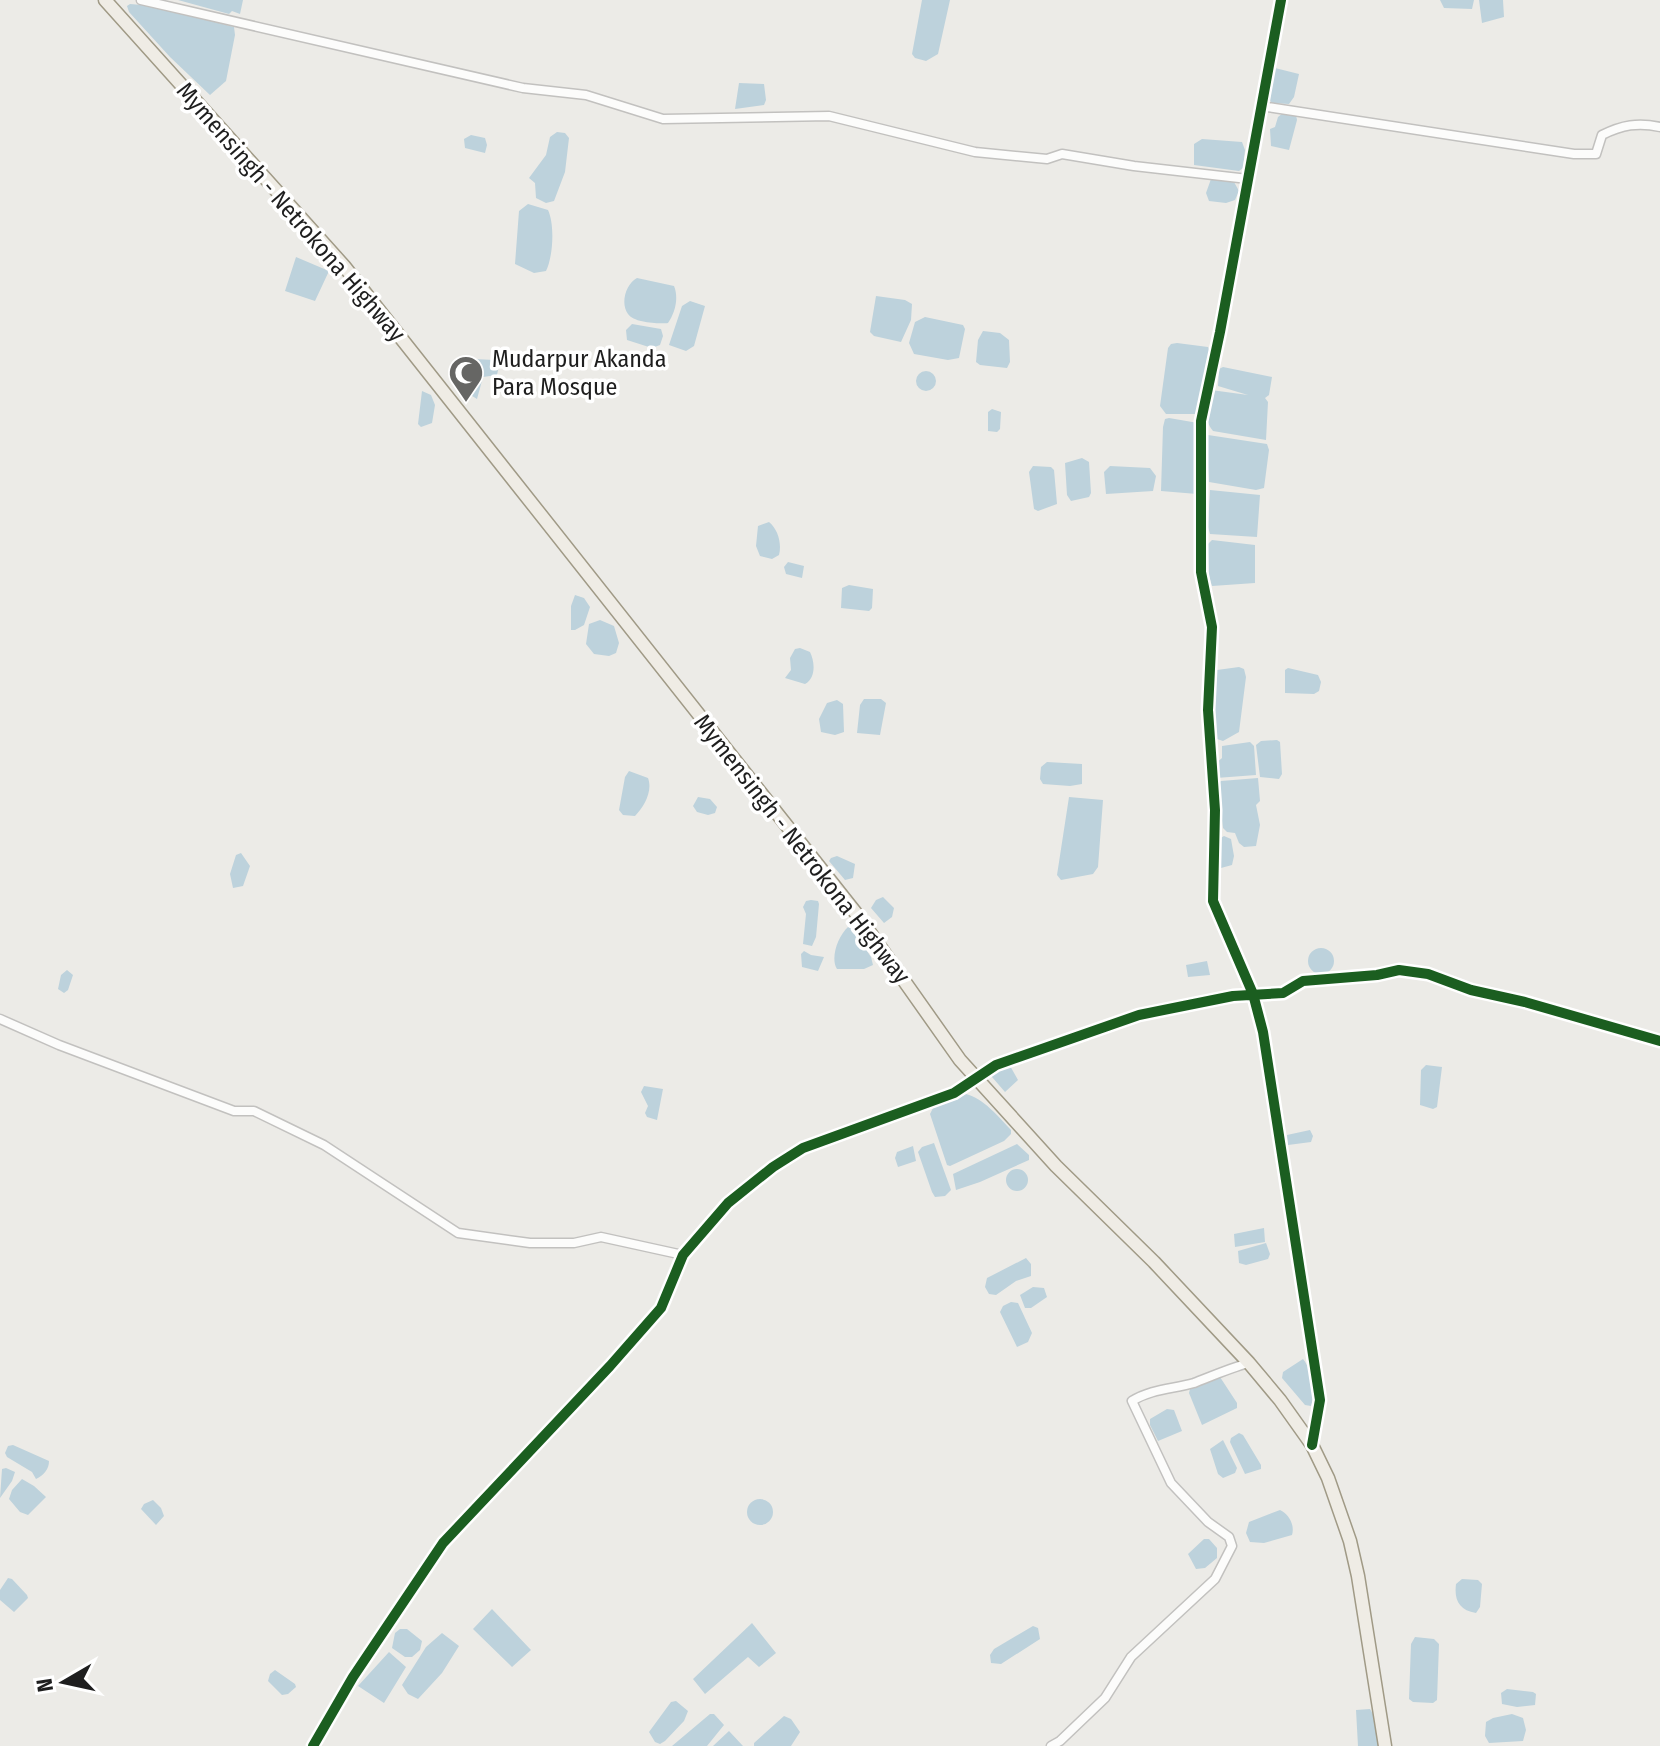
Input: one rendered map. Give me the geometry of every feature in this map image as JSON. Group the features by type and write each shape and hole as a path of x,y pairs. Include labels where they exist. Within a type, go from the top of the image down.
{"main road":[{"name":"Mymensingh - Netrokona Highway","path":"105,0 344,266 859,917 960,1060 1056,1166 1154,1262 1249,1363 1312,1445 1328,1478 1350,1541 1385,1746"}],"street":[{"path":"141,0 523,88 586,95 663,119 829,116 975,152 1047,159 1062,154 1248,179"},
{"path":"1281,0 1201,421 1201,572 1212,627 1208,710 1215,810 1213,901 1253,994 1263,1032 1320,1400 1312,1445"},
{"path":"1261,106 1574,154 1596,154 1602,135 1616,128 1631,124 1660,127"},
{"path":"313,1746 353,1677 443,1543 661,1308 683,1255 728,1203 773,1167 803,1148 954,1093 996,1065 1139,1015 1233,996 1283,993 1303,981 1377,975 1399,970 1428,974 1471,990 1571,1014 1660,1041"},
{"path":"0,1019 59,1045 234,1111 254,1111 324,1145 458,1233 530,1243 574,1243 601,1237 683,1255"},
{"path":"1051,1746 1105,1698 1131,1657 1215,1579 1232,1546 1229,1537 1208,1522 1171,1483 1132,1401 1249,1363"}],"water":[{"path":"178,0 243,0 240,14 232,11 229,14"},
{"path":"922,0 950,0 938,54 926,61 912,54"},
{"path":"1440,0 1474,0 1472,9 1444,8"},
{"path":"1479,0 1503,0 1504,17 1482,23"},
{"path":"127,6 154,6 234,27 226,81 210,95 129,12"},
{"path":"1275,68 1299,74 1294,97 1289,104 1272,103 1268,98 1271,74"},
{"path":"739,83 764,84 764,105 735,109"},
{"path":"1283,113 1296,115 1297,120 1289,150 1271,146 1270,129 1275,127"},
{"path":"557,132 565,133 569,138 565,172 554,201 546,203 536,198 535,183 529,178 546,155 550,137"},
{"path":"471,135 485,138 485,153 465,148 464,139"},
{"path":"1202,139 1242,142 1245,150 1243,168 1239,171 1194,165 1194,144"},
{"path":"1211,179 1234,182 1239,191 1235,200 1226,203 1209,201 1206,193"},
{"path":"528,204 548,210 550,216 552,241 546,271 534,273 515,264 519,211"},
{"path":"296,257 329,271 315,301 285,291"},
{"path":"637,278 674,286 676,305 668,323 641,321 628,314 624,305 625,294"},
{"path":"876,296 912,304 911,320 901,342 874,336 870,332"},
{"path":"690,301 705,306 694,346 686,351 669,345 682,306"},
{"path":"925,317 963,325 965,329 959,358 948,360 914,354 909,343 915,322"},
{"path":"632,324 661,329 663,336 660,345 652,348 627,340 626,330"},
{"path":"983,331 1000,333 1009,340 1010,362 1007,368 976,362 978,340"},
{"path":"1177,343 1208,347 1212,358 1196,414 1166,414 1160,406 1168,348"},
{"path":"473,359 495,360 499,365 497,375 483,377 477,399 464,391 467,363"},
{"path":"1223,367 1272,377 1269,395 1265,398 1268,402 1266,440 1213,431 1210,426 1207,411 1211,390 1248,395 1218,386 1219,369"},
{"path":"926,371 933,374 936,381 933,388 926,391 919,388 916,381 919,374"},
{"path":"422,391 431,395 435,405 432,423 421,427 418,424"},
{"path":"992,409 1001,412 997,432 988,431 988,412"},
{"path":"1165,419 1198,423 1197,494 1161,491 1163,427"},
{"path":"1208,435 1267,444 1269,450 1264,488 1256,490 1209,482"},
{"path":"1082,458 1089,462 1091,493 1089,497 1071,501 1067,495 1065,463"},
{"path":"1033,466 1054,470 1057,504 1038,511 1034,509 1029,472"},
{"path":"1110,466 1150,468 1156,476 1153,491 1106,494 1104,472"},
{"path":"1210,490 1260,495 1257,537 1210,534"},
{"path":"769,522 777,533 780,546 779,555 772,559 760,556 756,546 758,526"},
{"path":"1212,540 1255,545 1255,583 1212,586 1208,544"},
{"path":"788,562 804,566 802,578 786,574 784,567"},
{"path":"849,585 873,589 872,608 869,611 841,608 842,588"},
{"path":"575,595 584,598 590,607 584,625 571,630 571,606"},
{"path":"600,620 614,626 619,643 616,653 609,656 594,654 586,644 589,624"},
{"path":"795,649 810,652 814,665 813,674 805,684 785,678 791,670 790,658"},
{"path":"1288,668 1318,675 1321,682 1319,691 1314,694 1285,693 1285,670"},
{"path":"1244,669 1246,677 1239,732 1223,741 1217,739 1213,731 1213,677 1217,670"},
{"path":"864,699 881,699 886,703 880,735 857,733 860,705"},
{"path":"837,700 843,704 844,732 835,735 821,732 819,719 827,703"},
{"path":"1261,741 1280,742 1282,774 1279,779 1260,777 1256,745"},
{"path":"1250,742 1254,746 1256,775 1216,778 1215,764 1222,758 1222,746"},
{"path":"1047,762 1082,764 1082,784 1043,784 1041,767"},
{"path":"629,771 648,778 649,783 647,798 635,816 623,815 619,810"},
{"path":"1258,778 1260,801 1256,805 1260,825 1256,846 1244,847 1235,833 1223,828 1217,784"},
{"path":"698,797 710,799 717,807 715,813 697,812 693,806"},
{"path":"1069,797 1103,800 1098,867 1093,874 1061,880 1057,875"},
{"path":"1224,836 1231,839 1234,856 1232,865 1221,868 1217,862 1217,850 1219,839"},
{"path":"241,853 250,866 243,886 233,888 230,874 236,855"},
{"path":"837,856 855,864 853,878 845,880 829,861"},
{"path":"883,897 894,908 892,917 884,923 871,908 876,900"},
{"path":"806,901 819,904 816,937 812,946 803,944 806,914 803,907"},
{"path":"851,927 873,965 864,969 837,969 834,959 838,941 844,931"},
{"path":"1321,948 1331,951 1334,961 1331,971 1321,974 1311,971 1308,961 1311,951"},
{"path":"804,951 824,957 818,971 802,967 801,954"},
{"path":"1207,961 1210,975 1188,977 1186,965"},
{"path":"67,970 73,975 64,993 58,989 61,975"},
{"path":"1009,1064 1018,1080 1005,1092 992,1077 993,1073"},
{"path":"1426,1065 1442,1067 1437,1107 1433,1109 1420,1105 1421,1070"},
{"path":"644,1086 663,1089 657,1120 647,1117 645,1113 648,1106 641,1092"},
{"path":"966,1094 979,1099 1011,1130 1011,1134 1004,1141 950,1166 947,1165 930,1114 933,1108"},
{"path":"1310,1130 1313,1136 1311,1142 1288,1145 1287,1135"},
{"path":"934,1143 951,1190 945,1196 935,1197 918,1152"},
{"path":"1017,1144 1029,1155 1029,1160 956,1190 953,1174"},
{"path":"913,1146 916,1161 898,1167 897,1152"},
{"path":"1017,1169 1025,1172 1028,1180 1025,1188 1017,1191 1009,1188 1006,1180 1009,1172"},
{"path":"1264,1228 1265,1242 1235,1247 1234,1234"},
{"path":"1266,1243 1270,1254 1268,1259 1246,1265 1239,1263 1238,1251"},
{"path":"1026,1258 1031,1264 1031,1276 1016,1281 996,1295 989,1294 985,1287 987,1278"},
{"path":"1033,1287 1044,1288 1047,1297 1031,1308 1025,1308 1020,1295"},
{"path":"1018,1303 1032,1333 1028,1342 1017,1347 1000,1312 1003,1306"},
{"path":"1303,1359 1312,1381 1311,1406 1305,1405 1282,1378 1283,1372"},
{"path":"1220,1377 1237,1403 1237,1408 1202,1425 1190,1389"},
{"path":"1167,1409 1174,1410 1182,1431 1158,1441 1150,1419"},
{"path":"1239,1433 1261,1469 1245,1474 1230,1442"},
{"path":"1223,1440 1237,1468 1235,1473 1223,1478 1218,1474 1210,1449"},
{"path":"13,1445 49,1461 44,1474 36,1479 32,1472 7,1457 8,1446"},
{"path":"2,1469 15,1472 0,1498"},
{"path":"22,1479 46,1497 28,1515 20,1512 9,1499"},
{"path":"760,1499 769,1503 773,1512 769,1521 760,1525 751,1521 747,1512 751,1503"},
{"path":"153,1500 164,1516 156,1525 141,1509"},
{"path":"1280,1510 1290,1520 1292,1535 1264,1543 1250,1542 1246,1533 1249,1522"},
{"path":"1204,1539 1209,1539 1217,1548 1217,1558 1205,1568 1196,1569 1188,1554"},
{"path":"8,1578 28,1598 14,1612 0,1600 0,1590"},
{"path":"1462,1579 1478,1580 1482,1584 1480,1607 1476,1613 1462,1607 1457,1599 1456,1584"},
{"path":"492,1609 531,1650 512,1667 473,1629"},
{"path":"752,1623 776,1653 759,1667 748,1657 705,1694 693,1679"},
{"path":"1033,1626 1038,1628 1040,1639 1001,1664 991,1663 990,1655 994,1649"},
{"path":"407,1629 422,1641 420,1650 412,1657 405,1657 392,1648 395,1633"},
{"path":"442,1633 459,1646 442,1673 418,1699 408,1694 402,1685 426,1647"},
{"path":"1415,1637 1434,1639 1439,1644 1437,1700 1433,1703 1409,1699 1411,1644"},
{"path":"389,1652 406,1667 384,1703 358,1686"},
{"path":"275,1670 295,1684 296,1687 288,1694 282,1695 268,1681"},
{"path":"1507,1689 1533,1692 1536,1694 1535,1705 1517,1707 1502,1704 1501,1693"},
{"path":"676,1701 688,1711 684,1721 665,1741 660,1744 655,1742 649,1732 671,1702"},
{"path":"1370,1709 1376,1719 1379,1746 1358,1746 1356,1710"},
{"path":"710,1714 714,1714 724,1725 707,1746 672,1746"},
{"path":"1512,1714 1523,1718 1526,1730 1523,1741 1489,1743 1485,1736 1486,1722"},
{"path":"784,1716 791,1719 800,1732 791,1746 754,1746 754,1743"},
{"path":"729,1731 743,1746 713,1746"}],"cycle path":[{"path":"1281,0 1201,421 1201,572 1212,627 1208,710 1215,810 1213,901 1253,994 1263,1032 1320,1400 1312,1445"},
{"path":"313,1746 353,1677 443,1543 661,1308 683,1255 728,1203 773,1167 803,1148 954,1093 996,1065 1139,1015 1233,996 1283,993 1303,981 1377,975 1399,970 1428,974 1471,990 1525,1002 1660,1041"}],"place":[{"name":"Mudarpur Akanda Para Mosque","path":"466,404"}]}
